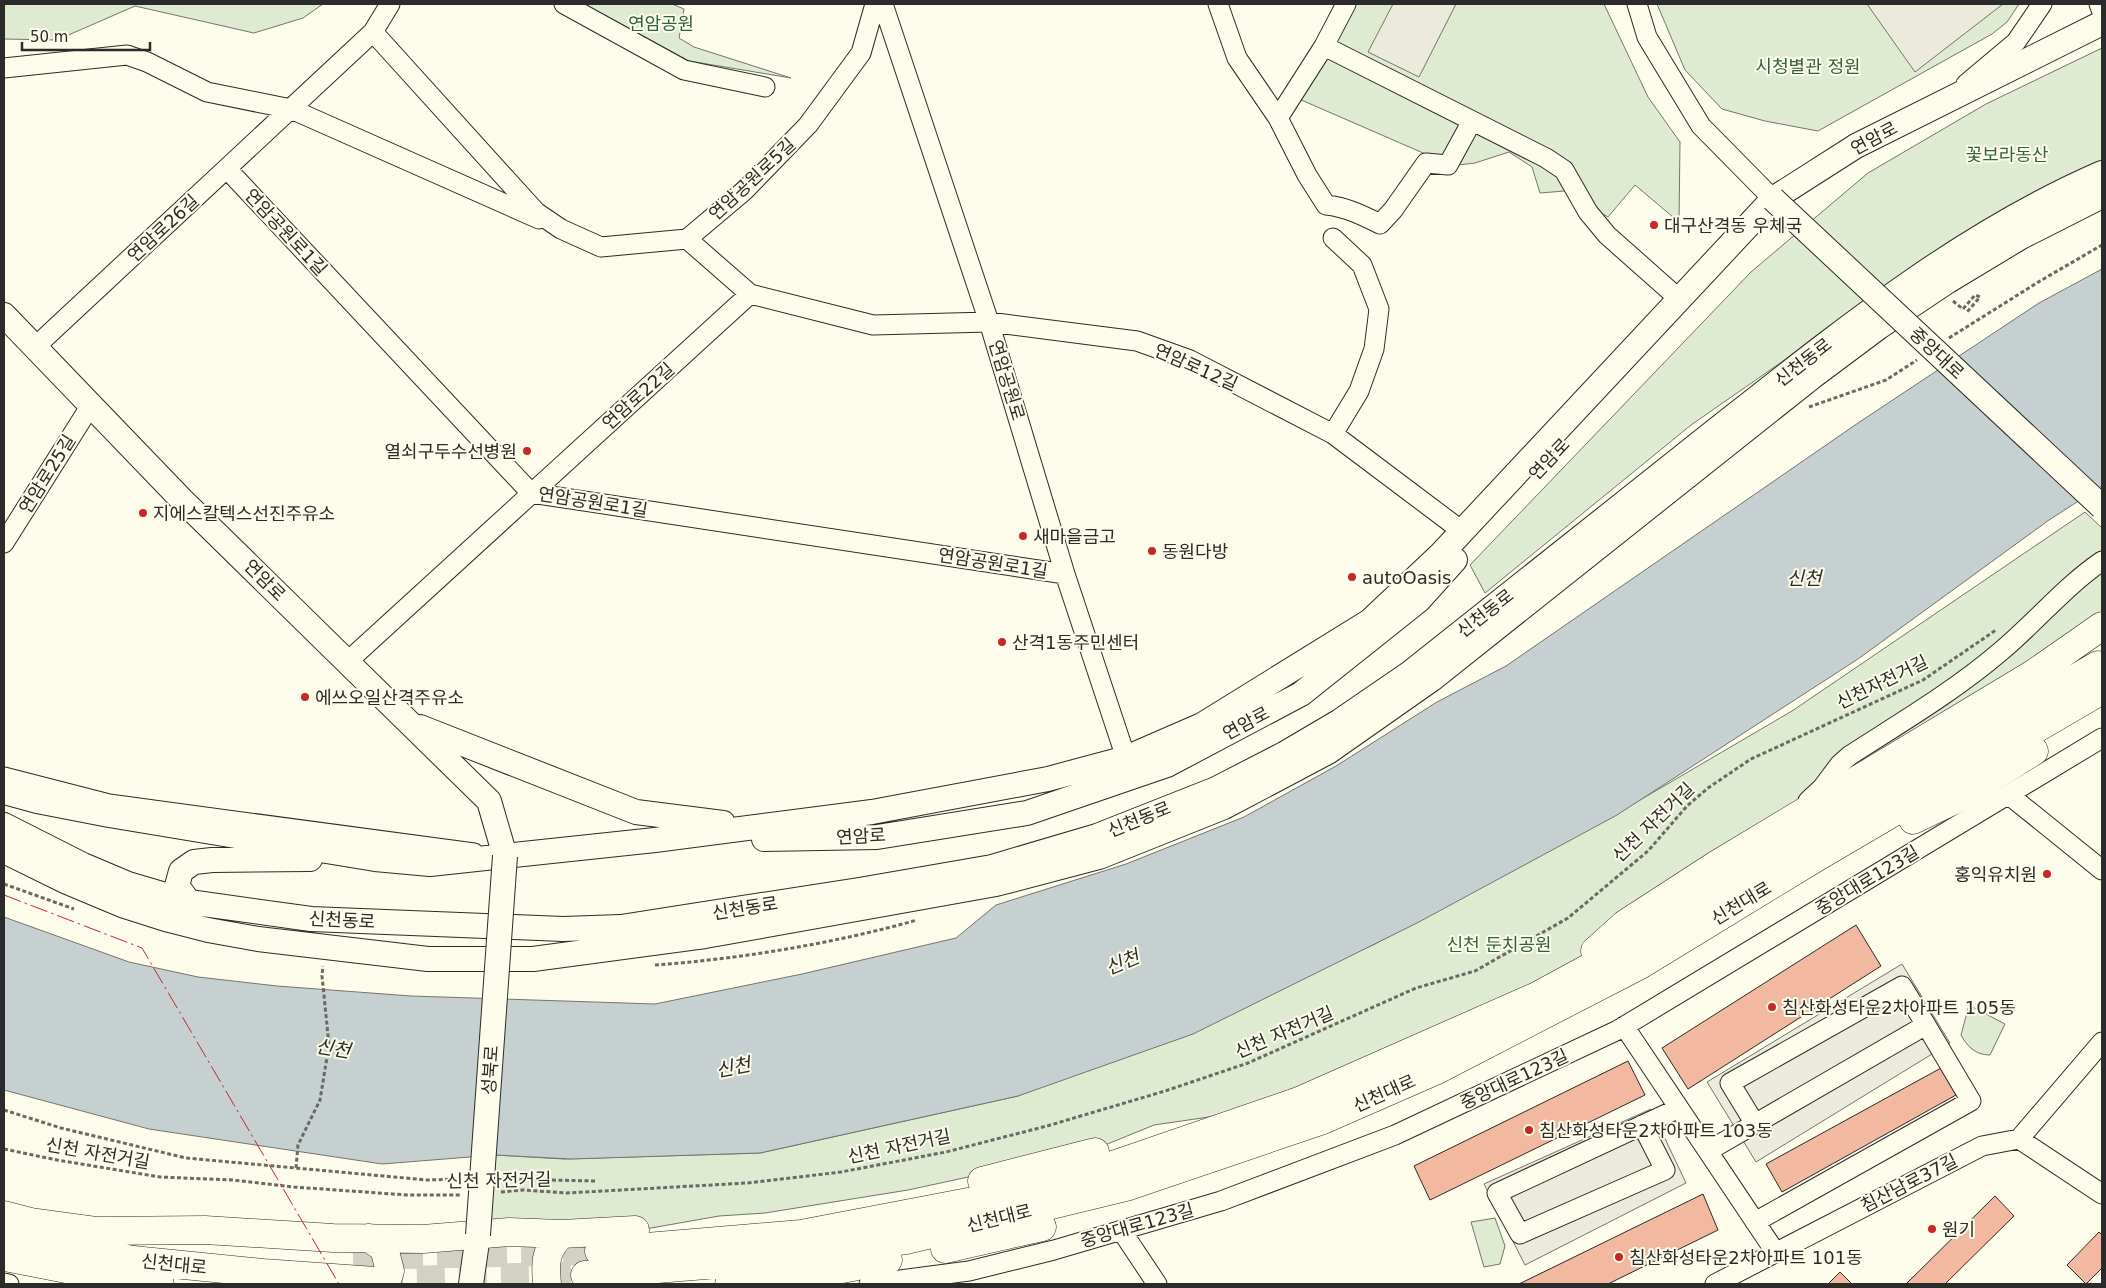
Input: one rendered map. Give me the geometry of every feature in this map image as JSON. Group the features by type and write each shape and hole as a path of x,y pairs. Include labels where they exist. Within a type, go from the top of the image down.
{"highway":[{"path":"1560,983 1626,924 1716,865 2033,674 2100,628"},
{"name":"신천대로","path":"585,1275 766,1260 908,1240 1126,1187 1323,1120 1435,1071 1622,974 1739,905 2100,678"},
{"name":"신천대로","path":"599,1251 801,1234 1052,1186 1299,1101 1537,996 1607,958 1760,868 2100,678"},
{"path":"1739,905 1965,795 2102,707"},
{"name":"신천대로","path":"4,1216 31,1222 204,1245 361,1247 423,1239 509,1232 562,1234 781,1219 910,1198 1061,1162 1179,1127 1299,1101"},
{"path":"729,1284 837,1270 874,1263 986,1241 1103,1211 1249,1162 1323,1120"},
{"path":"546,1284 545,1261 552,1243 562,1234"},
{"name":"신천대로","path":"4,1238 133,1260 380,1282"},
{"path":"361,1247 384,1248 390,1271 380,1282"},
{"path":"4,1256 97,1275 160,1284"}],"main road":[{"name":"연암로","path":"757,827 872,812 1038,781 1126,758 1202,725 1370,621 1441,554 1772,199 1856,146 2102,22"},
{"name":"신천동로","path":"4,825 83,865 128,884 189,902 311,919 563,929 621,927 859,890 992,866 1097,836 1216,789 1284,754 1340,721 1410,673 1814,352 1928,270 2007,220 2064,190 2102,173"},
{"name":"신천동로","path":"4,851 122,906 179,922 258,939 428,959 533,959 705,936 996,884 1099,856 1224,807 1328,752 1432,679 1812,377 1879,327 1948,281 2020,237 2102,196"},
{"name":"중앙대로","path":"1772,199 2102,507"},
{"name":"연암로","path":"655,840 877,838 1027,814 1167,765 1301,694 1419,600 1574,431 1678,298"},
{"name":"연암로","path":"4,315 182,500 489,801 506,856"},
{"path":"410,723 636,812 757,827"},
{"path":"4,792 37,801 109,815 374,859 430,864 757,827"},
{"name":"성북로","path":"471,1284 478,1235 506,856"},
{"path":"189,902 177,886 181,871 194,862 212,860 374,859"}],"street":[{"name":"연암로26길","path":"35,347 374,32 390,4"},
{"path":"564,4 684,70 765,87"},
{"name":"연암공원로5길","path":"687,239 744,191 808,125 861,53 875,4"},
{"name":"연암공원로","path":"884,4 989,322 1065,574 1126,758"},
{"path":"1218,4 1237,58 1278,118 1307,176 1326,205 1338,206 1358,212 1380,224 1393,210 1426,164 1448,164 1472,121"},
{"path":"1278,118 1324,46 1346,4"},
{"path":"1636,4 1646,37 1700,126 1772,199"},
{"path":"1948,99 2016,42 2042,4"},
{"path":"2099,4 2102,12"},
{"path":"374,32 536,212 561,229"},
{"path":"1324,46 1546,158 1564,170 1588,212 1607,235 1678,298"},
{"path":"4,68 127,55 147,62 207,92 291,109 601,247 687,239 750,294 873,325 989,322"},
{"name":"연암공원로1길","path":"227,169 531,493 1065,574"},
{"path":"1333,238 1362,265 1379,309 1374,349 1359,391 1333,434"},
{"name":"연암로22길","path":"347,662 750,294"},
{"name":"연암로12길","path":"989,322 1137,342 1190,360 1333,434 1462,531"},
{"name":"연암로25길","path":"4,543 90,405"},
{"path":"1792,820 1849,756 1955,687 2000,652 2075,581 2102,561"},
{"name":"중앙대로123길","path":"869,1284 969,1271 1054,1250 1221,1201 1395,1135 1624,1026 2102,738"},
{"path":"4,777 109,804 392,843 506,856"},
{"path":"2009,794 2102,870"},
{"path":"1755,1124 1730,1082 1902,986 1971,1101 1755,1222"},
{"path":"1708,1151 1926,1025"},
{"path":"1624,1026 1776,1253"},
{"path":"2102,1042 2019,1139 2102,1194"},
{"path":"1642,1126 1665,1170 1520,1234 1498,1193 1679,1108"},
{"name":"침산남로37길","path":"1715,1284 1982,1146 2019,1139"},
{"path":"1121,1230 1157,1284"},
{"path":"4,1283 9,1284"}],"path":[{"path":"1950,298 1963,309 1975,295 1980,297 1967,312"},
{"name":"신천자전거길","path":"1708,788 1751,759 1922,680 2004,625"},
{"name":"신천 자전거길","path":"495,1192 523,1190 566,1193 747,1183 841,1172 946,1152 1047,1126 1165,1091 1248,1063 1416,988 1475,971 1568,918 1648,851 1687,806 1708,788"},
{"path":"296,1168 298,1145 320,1100 327,1061 329,1045 322,976"},
{"path":"4,1110 61,1128 186,1158 427,1180 467,1179"},
{"name":"신천 자전거길","path":"4,1149 160,1177 232,1180 294,1187 407,1195 467,1194"},
{"path":"496,1179 595,1181"}],"green space":[{"path":"4,4 323,4 303,18 254,33 135,6 57,40 4,39"},
{"name":"연암공원","path":"585,4 672,4 684,9 679,38 694,47 791,78 689,61"},
{"path":"1347,4 1604,4 1648,97 1680,142 1679,222 1635,185 1608,217 1564,191 1540,193 1532,167 1509,152 1475,163 1458,165 1430,156 1299,99"},
{"name":"시청별관 정원","path":"1657,4 2019,4 2007,22 1992,34 1818,131 1765,121 1722,109 1685,70"},
{"name":"꽃보라동산","path":"2102,48 2102,161 1921,265 1691,425 1485,593 1470,565 1751,272 1868,173 1986,104"},
{"name":"신천 둔치공원","path":"2085,512 2102,528 2102,620 1522,999 1257,1110 1154,1125 1061,1163 1024,1165 908,1190 765,1213 719,1216 651,1228 554,1234 490,1234 495,1155 564,1159 760,1153 1018,1096 1373,945 1623,810 1792,711"},
{"path":"1969,1005 2005,1024 1990,1055 1976,1052 1966,1043 1961,1035"},
{"path":"1495,1218 1505,1246 1500,1264 1484,1267 1471,1222"}],"shaded area":[{"path":"1393,4 1456,4 1419,77 1368,52"},
{"path":"1867,4 2003,4 1915,72"},
{"path":"1902,964 1950,1043 1756,1162 1707,1082"},
{"path":"1651,1109 1686,1183 1525,1265 1484,1184"}],"water":[{"name":"신천","path":"2102,269 2102,486 2049,520 1858,659 1617,815 1417,923 1193,1034 1018,1096 760,1153 571,1159 495,1155 382,1164 149,1129 4,1090 4,917 129,962 198,977 277,986 411,996 655,1004 802,974 956,938 996,905 1126,864 1244,817 1336,766 1437,702 1506,666 1858,423 2039,303"}],"building":[{"name":"침산화성타운2차아파트 105동","path":"1856,925 1881,966 1688,1089 1662,1048"},
{"name":"침산화성타운2차아파트 103동","path":"1628,1061 1645,1095 1430,1200 1414,1166"},
{"path":"1941,1068 1956,1095 1782,1192 1766,1164"},
{"name":"침산화성타운2차아파트 101동","path":"1703,1194 1718,1230 1608,1284 1519,1284"},
{"path":"1995,1196 2014,1216 1945,1284 1906,1284"},
{"path":"2099,1232 2102,1235 2102,1268 2086,1284 2067,1265"},
{"path":"1840,1272 1852,1284 1828,1284"}],"tunnel":[{"path":"353,1256 599,1251"},
{"path":"375,1281 585,1275"}],"power":[{"path":"4,895 142,948 339,1284"}],"place":[{"name":"대구산격동 우체국","path":"1654,225"},
{"name":"열쇠구두수선병원","path":"527,451"},
{"name":"지에스칼텍스선진주유소","path":"143,513"},
{"name":"새마을금고","path":"1023,536"},
{"name":"동원다방","path":"1152,551"},
{"name":"autoOasis","path":"1352,577"},
{"name":"산격1동주민센터","path":"1002,642"},
{"name":"에쓰오일산격주유소","path":"305,697"},
{"name":"홍익유치원","path":"2047,874"},
{"name":"침산화성타운2차아파트 105동","path":"1772,1007"},
{"name":"침산화성타운2차아파트 103동","path":"1529,1130"},
{"name":"원기","path":"1932,1229"},
{"name":"침산화성타운2차아파트 101동","path":"1619,1257"}]}
